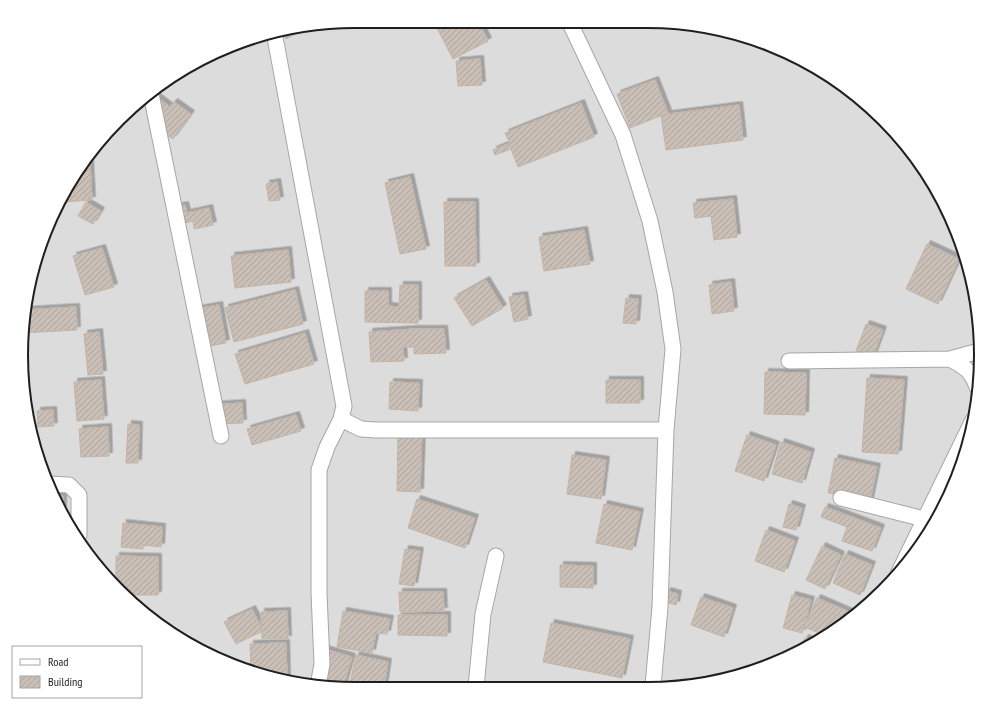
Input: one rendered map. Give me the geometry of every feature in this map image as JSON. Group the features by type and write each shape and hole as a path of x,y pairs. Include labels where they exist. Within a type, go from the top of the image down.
{"street":[{"path":"572,28 624,136 650,221 665,292 673,349 666,430 661,583 653,682"},
{"path":"275,38 344,406 341,419 327,447 319,470 319,593 322,664 319,680"},
{"path":"152,99 221,436"},
{"path":"789,361 950,359 974,352"},
{"path":"950,359 965,367 973,377"},
{"path":"341,419 362,429 376,430 666,430"},
{"path":"915,542 924,519 963,441"},
{"path":"55,484 69,485 74,488 79,495 79,530"},
{"path":"842,498 924,519"},
{"path":"476,682 483,614 496,556"}],"shaded area":[{"path":"355,28 647,28 690,31 711,34 752,45 792,62 829,83 863,109 893,139 919,173 940,210 957,250 963,270 968,291 973,334 974,355 971,398 968,419 957,460 940,500 930,518 919,537 893,571 863,601 829,627 792,648 752,665 711,676 647,682 355,682 291,676 250,665 210,648 173,627 139,601 109,571 83,537 62,500 45,460 39,440 31,398 28,355 34,291 45,250 62,210 83,173 109,139 139,109 173,83 210,62 250,45 291,34"}],"building":[{"path":"437,28 482,28 488,41 453,59"},
{"path":"297,33 286,39 284,36"},
{"path":"480,59 482,85 458,86 456,61"},
{"path":"655,80 668,113 630,128 617,94"},
{"path":"157,97 170,107 174,102 191,114 173,139 155,127 164,115 151,106"},
{"path":"581,103 594,137 518,167 511,149 495,155 493,150 510,143 505,133"},
{"path":"739,105 743,140 666,150 661,115"},
{"path":"90,164 92,200 66,202 83,173"},
{"path":"410,177 426,249 400,254 385,183"},
{"path":"277,182 280,200 269,201 266,184"},
{"path":"733,199 737,237 714,240 711,216 695,218 693,203"},
{"path":"86,202 101,211 93,224 78,216"},
{"path":"444,202 475,202 476,266 445,266"},
{"path":"185,205 187,213 209,208 213,225 194,229 193,221 174,226 170,208"},
{"path":"584,230 590,264 544,271 539,237"},
{"path":"927,244 959,259 938,304 906,289"},
{"path":"102,248 114,287 85,295 73,256"},
{"path":"288,250 291,282 235,288 231,256"},
{"path":"486,280 503,308 472,326 454,298"},
{"path":"731,282 734,311 712,314 709,285"},
{"path":"400,285 418,285 418,323 365,322 365,291 388,291 388,306 399,307"},
{"path":"295,290 303,324 234,342 225,308"},
{"path":"524,295 528,319 514,322 509,297"},
{"path":"626,298 638,299 636,324 623,323"},
{"path":"219,305 226,343 198,348 191,310"},
{"path":"76,307 77,330 29,333 31,310"},
{"path":"866,324 883,330 873,357 856,351"},
{"path":"444,329 446,353 414,354 414,347 403,347 404,361 371,362 369,332"},
{"path":"99,332 103,374 88,375 84,334"},
{"path":"305,333 314,364 245,384 235,354"},
{"path":"765,372 806,373 805,415 764,414"},
{"path":"867,378 904,380 898,454 862,452"},
{"path":"101,380 104,419 77,421 74,382"},
{"path":"606,380 640,380 640,403 606,403"},
{"path":"390,382 419,383 418,411 389,409"},
{"path":"242,403 243,423 211,424 211,405"},
{"path":"53,410 54,426 38,427 37,411"},
{"path":"296,415 301,431 252,445 247,429"},
{"path":"128,424 139,425 138,463 126,463"},
{"path":"108,427 109,456 81,457 79,429"},
{"path":"398,428 422,429 420,492 397,491"},
{"path":"747,435 776,445 764,481 735,471"},
{"path":"781,442 811,452 802,483 772,474"},
{"path":"572,455 606,460 601,499 567,494"},
{"path":"835,458 877,467 870,501 828,493"},
{"path":"417,499 475,518 465,548 408,528"},
{"path":"604,504 640,512 632,550 596,543"},
{"path":"789,504 802,508 796,530 783,527"},
{"path":"825,507 881,528 872,551 842,541 847,527 821,517"},
{"path":"123,523 162,527 161,547 143,545 143,549 121,547"},
{"path":"766,530 795,541 784,572 755,561"},
{"path":"822,546 841,555 825,589 806,580"},
{"path":"405,549 420,551 414,586 399,584"},
{"path":"845,554 872,565 860,595 833,583"},
{"path":"116,556 158,557 158,595 133,595 116,578"},
{"path":"560,565 593,566 593,588 560,587"},
{"path":"667,591 678,594 676,605 665,602"},
{"path":"399,592 443,592 444,611 400,612"},
{"path":"792,595 811,600 802,633 783,628"},
{"path":"701,597 733,608 724,637 691,625"},
{"path":"817,598 849,612 819,633 804,627"},
{"path":"252,609 263,631 236,644 224,622"},
{"path":"287,611 288,639 262,639 261,612"},
{"path":"343,611 390,619 387,634 376,633 372,653 337,647"},
{"path":"398,615 447,615 447,636 398,635"},
{"path":"551,623 630,639 622,678 543,662"},
{"path":"286,643 287,675 251,665 250,644"},
{"path":"321,648 352,657 345,682 312,679"},
{"path":"356,655 388,662 385,682 350,682"}]}
